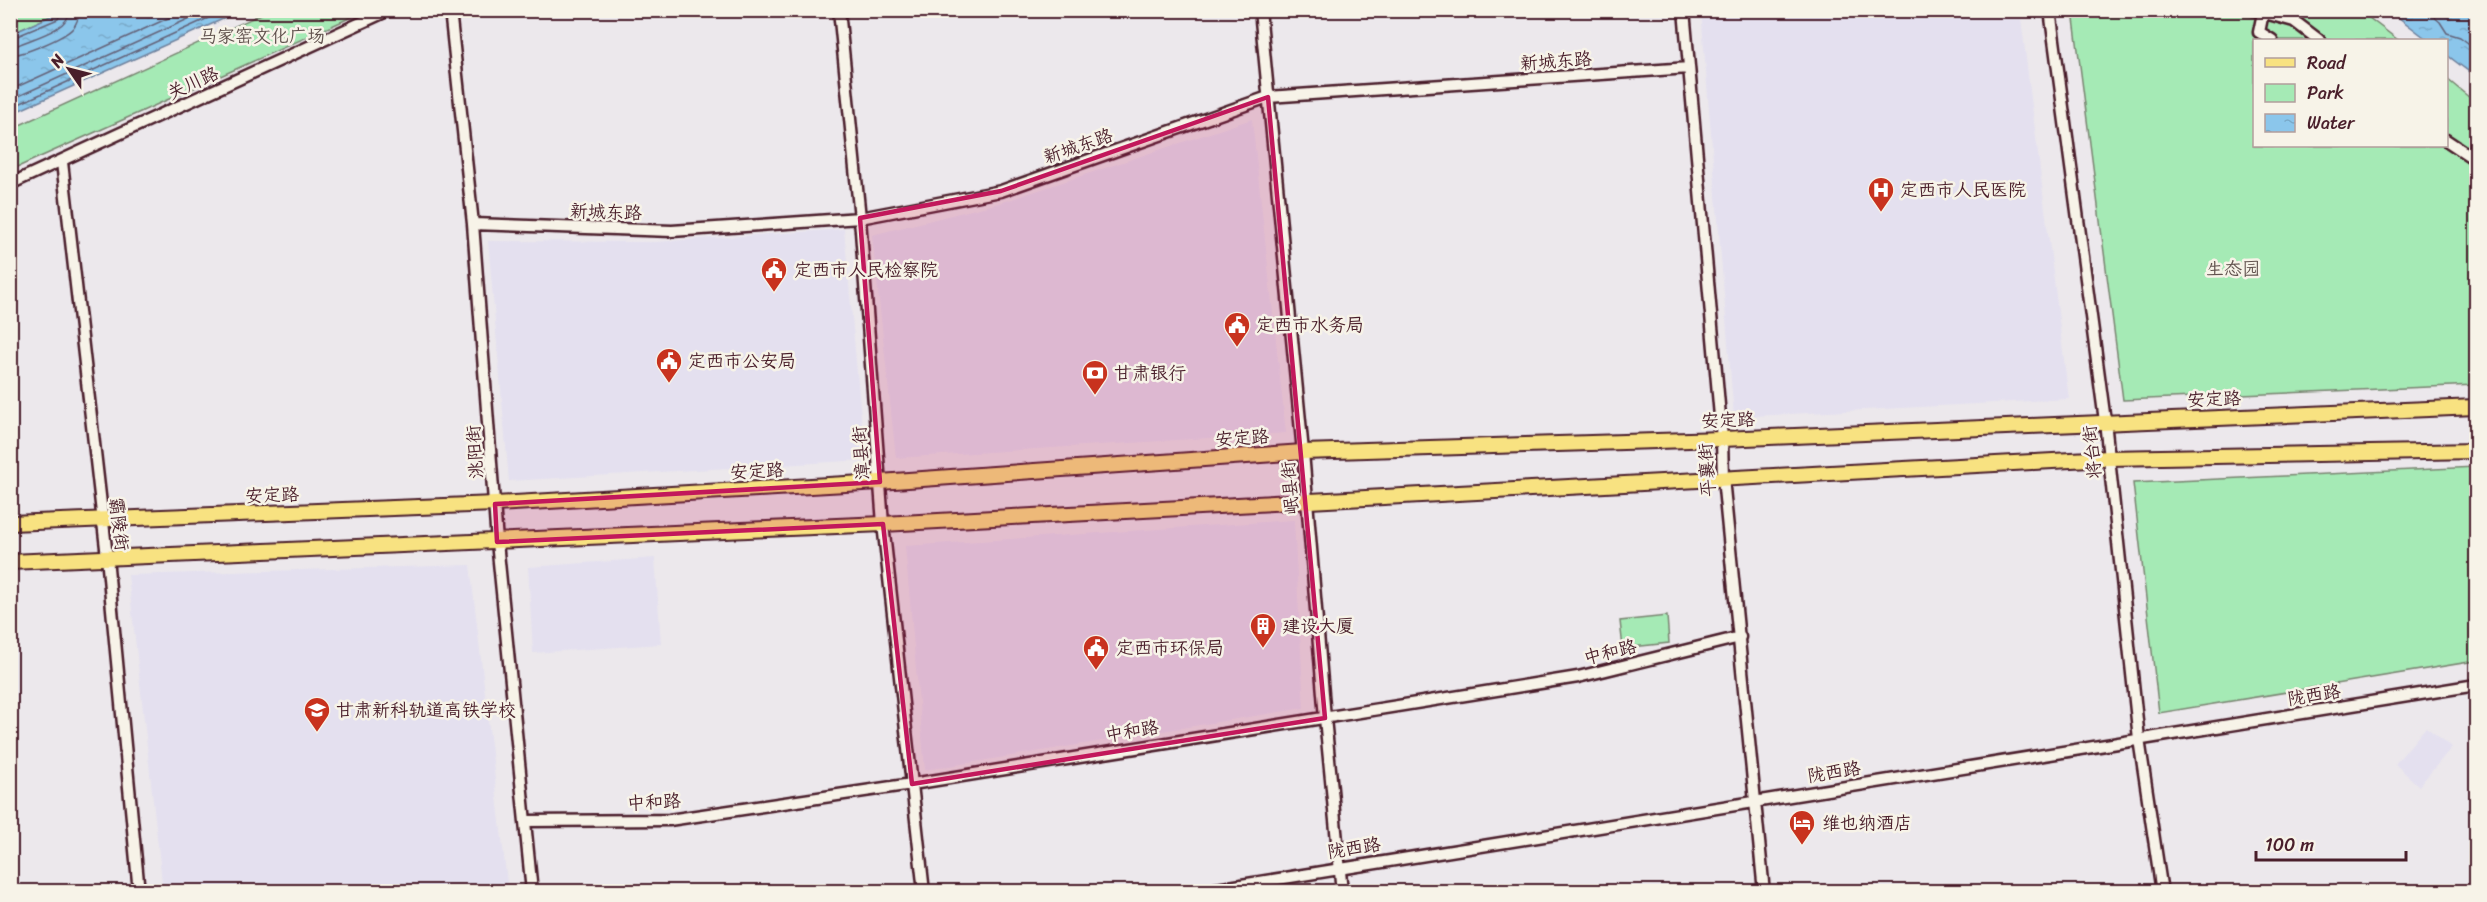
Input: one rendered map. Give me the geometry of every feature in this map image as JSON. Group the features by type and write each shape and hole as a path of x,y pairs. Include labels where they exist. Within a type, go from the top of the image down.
{"main road":[{"name":"安定路","path":"10,523 495,504 880,482 1303,452 1722,439 2476,407"},
{"path":"10,562 883,524 2108,458 2476,451"}],"street":[{"name":"关川路","path":"10,184 388,10"},
{"name":"洮阳街","path":"450,10 474,224 497,542 532,891"},
{"name":"漳县街","path":"839,10 860,218 883,524 924,891"},
{"name":"岷县街","path":"1260,10 1308,501 1325,718 1342,891"},
{"name":"平襄街","path":"1684,10 1722,439 1723,478 1764,891"},
{"name":"将台街","path":"2050,10 2105,421 2139,739 2162,891"},
{"path":"2270,39 2259,32 2259,12 2293,16 2318,39"},
{"name":"新城东路","path":"474,224 672,231 860,218 1001,191 1268,97 1689,68"},
{"path":"2448,141 2476,160"},
{"name":"霸陵街","path":"62,162 140,891"},
{"name":"中和路","path":"525,820 669,820 912,784 1578,677 1740,637"},
{"name":"陇西路","path":"1198,891 2476,685"}],"highlighted area":[{"path":"1268,97 1325,718 912,784 883,524 497,542 495,504 880,482 860,218 1001,191"}],"shaded area":[{"name":"定西市人民医院","path":"1701,11 2020,11 2069,399 1734,417"},
{"path":"1252,119 1286,433 896,458 872,235 1003,202"},
{"path":"844,229 865,460 509,481 488,241 655,242"},
{"path":"1294,520 1304,708 925,770 905,546"},
{"path":"655,558 661,644 533,653 528,567"},
{"name":"甘肃新科轨道高铁学校","path":"470,565 508,891 163,891 128,575"},
{"path":"2426,727 2452,747 2419,786 2395,764"}],"green space":[{"path":"11,10 62,11 11,34"},
{"name":"马家窑文化广场","path":"270,10 365,11 11,170 11,129"},
{"name":"生态园","path":"2073,11 2360,11 2397,39 2253,39 2253,147 2448,147 2448,80 2476,103 2476,385 2123,400"},
{"path":"2476,467 2475,661 2159,713 2133,483"},
{"path":"1667,616 1669,643 1623,648 1620,621"}],"water":[{"path":"62,11 241,11 11,114 11,34"},
{"path":"2390,11 2476,11 2476,77 2448,56 2448,39 2427,39"}],"place":[{"name":"定西市人民医院","path":"1881,213"},
{"name":"定西市人民检察院","path":"774,293"},
{"name":"定西市水务局","path":"1237,348"},
{"name":"定西市公安局","path":"669,384"},
{"name":"甘肃银行","path":"1095,396"},
{"name":"建设大厦","path":"1263,649"},
{"name":"定西市环保局","path":"1096,671"},
{"name":"甘肃新科轨道高铁学校","path":"317,733"},
{"name":"维也纳酒店","path":"1802,846"}]}
